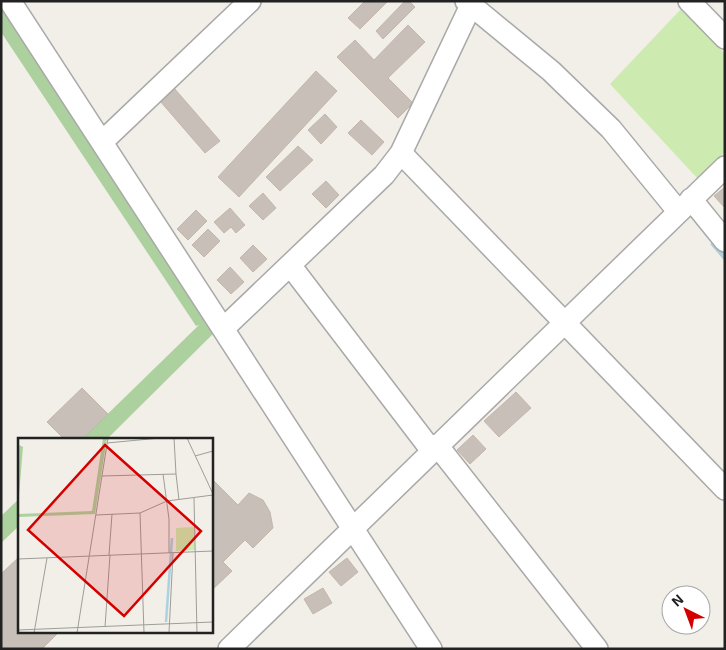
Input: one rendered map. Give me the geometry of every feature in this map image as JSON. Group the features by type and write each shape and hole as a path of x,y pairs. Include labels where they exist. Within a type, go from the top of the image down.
{"street":[{"path":"10,1 431,649"},
{"path":"102,142 250,1"},
{"path":"689,1 725,38"},
{"path":"223,329 384,175 402,153 470,2 551,71 685,205 725,241"},
{"path":"402,153 725,489"},
{"path":"229,649 725,166"},
{"path":"290,265 434,448 597,649"}],"green space":[{"path":"1,1 217,330 108,438 83,438 199,325 196,326 1,32"},
{"path":"681,9 725,54 725,152 698,179 610,84"},
{"path":"18,500 18,527 1,543 1,516"}],"building":[{"path":"365,1 388,1 360,29 348,18"},
{"path":"405,1 409,1 415,7 383,39 376,31"},
{"path":"408,25 425,42 388,78 413,103 398,118 337,57 355,40 374,60"},
{"path":"316,71 337,91 239,197 218,177"},
{"path":"174,88 220,141 205,153 160,101"},
{"path":"325,114 337,127 321,144 308,130"},
{"path":"361,120 384,142 372,155 348,133"},
{"path":"298,146 313,160 280,191 266,177"},
{"path":"326,181 339,195 326,208 312,194"},
{"path":"725,187 725,208 714,196"},
{"path":"263,193 276,208 263,220 249,206"},
{"path":"230,208 245,225 236,233 231,227 224,233 214,222"},
{"path":"196,210 207,221 188,240 177,229"},
{"path":"208,229 220,241 204,257 192,245"},
{"path":"253,245 267,259 253,272 240,258"},
{"path":"230,267 244,282 231,294 217,280"},
{"path":"82,388 108,414 84,438 63,438 47,422"},
{"path":"516,392 531,408 499,437 484,421"},
{"path":"473,435 486,449 470,464 457,450"},
{"path":"212,479 238,505 249,493 263,500 270,512 273,528 253,548 245,540 223,562 232,571 212,590"},
{"path":"18,558 18,632 59,632 42,649 1,649 1,574"},
{"path":"347,558 358,572 341,586 329,572"},
{"path":"323,588 332,603 313,614 304,599"}],"waterway":[{"path":"713,244 725,258"}]}
